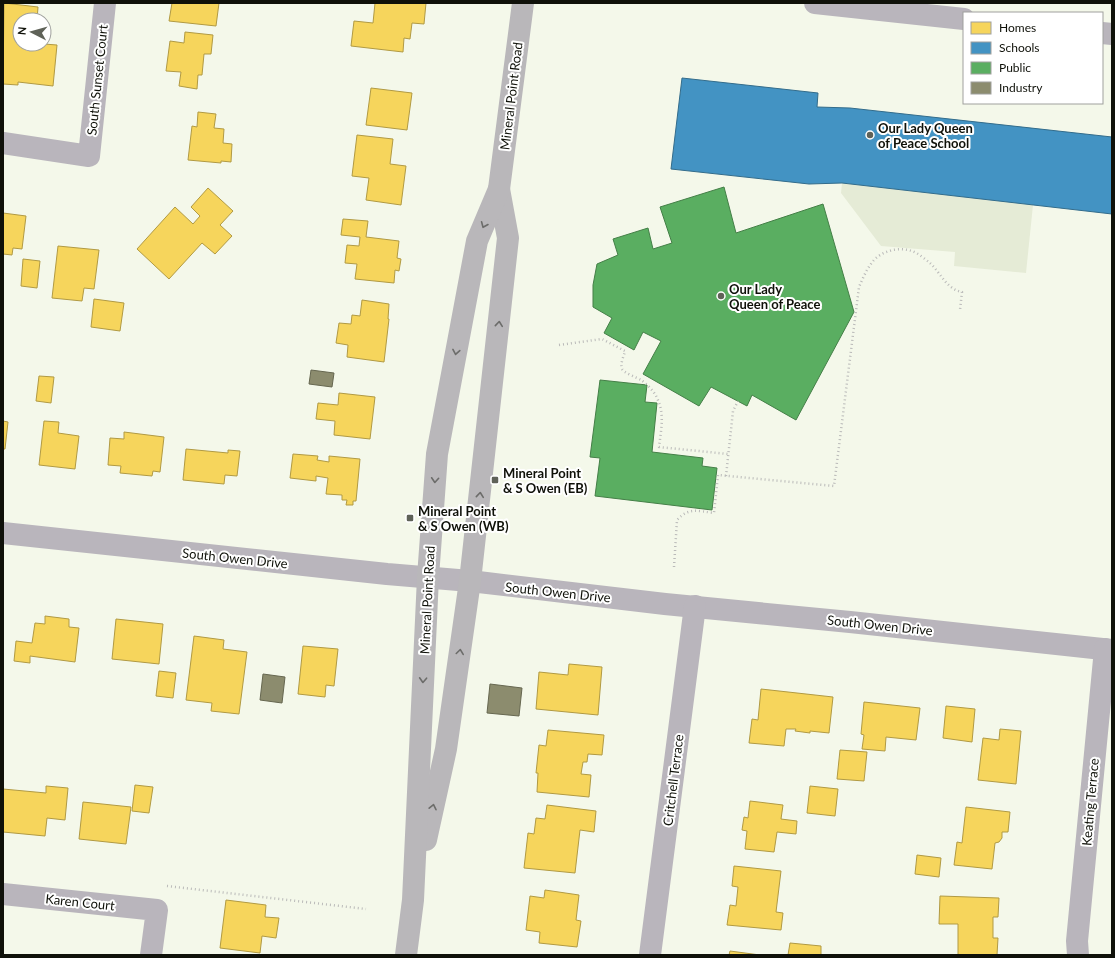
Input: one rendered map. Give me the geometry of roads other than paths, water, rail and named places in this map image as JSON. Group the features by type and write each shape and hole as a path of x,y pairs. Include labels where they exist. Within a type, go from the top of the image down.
{"main road":[{"name":"Mineral Point Road","path":"406,955 413,900 428,577 437,454 477,241 499,189 523,3"},
{"name":"Mineral Point Road","path":"413,900 446,749 470,581 508,238 499,189"}],"street":[{"name":"South Sunset Court","path":"3,143 89,156 105,3"},
{"path":"815,3 908,8 963,19"},
{"name":"South Owen Drive","path":"3,533 470,581 658,603 1108,650"},
{"name":"Critchell Terrace","path":"650,955 695,606"},
{"name":"Keating Terrace","path":"1078,955 1077,941 1108,650"},
{"name":"Karen Court","path":"3,894 157,910 151,955"}],"place":[{"name":"Our Lady Queen of Peace School","path":"870,135"},
{"name":"Our Lady Queen of Peace","path":"721,296"},
{"name":"Mineral Point & S Owen (EB)","path":"495,480"},
{"name":"Mineral Point & S Owen (WB)","path":"410,518"}]}
